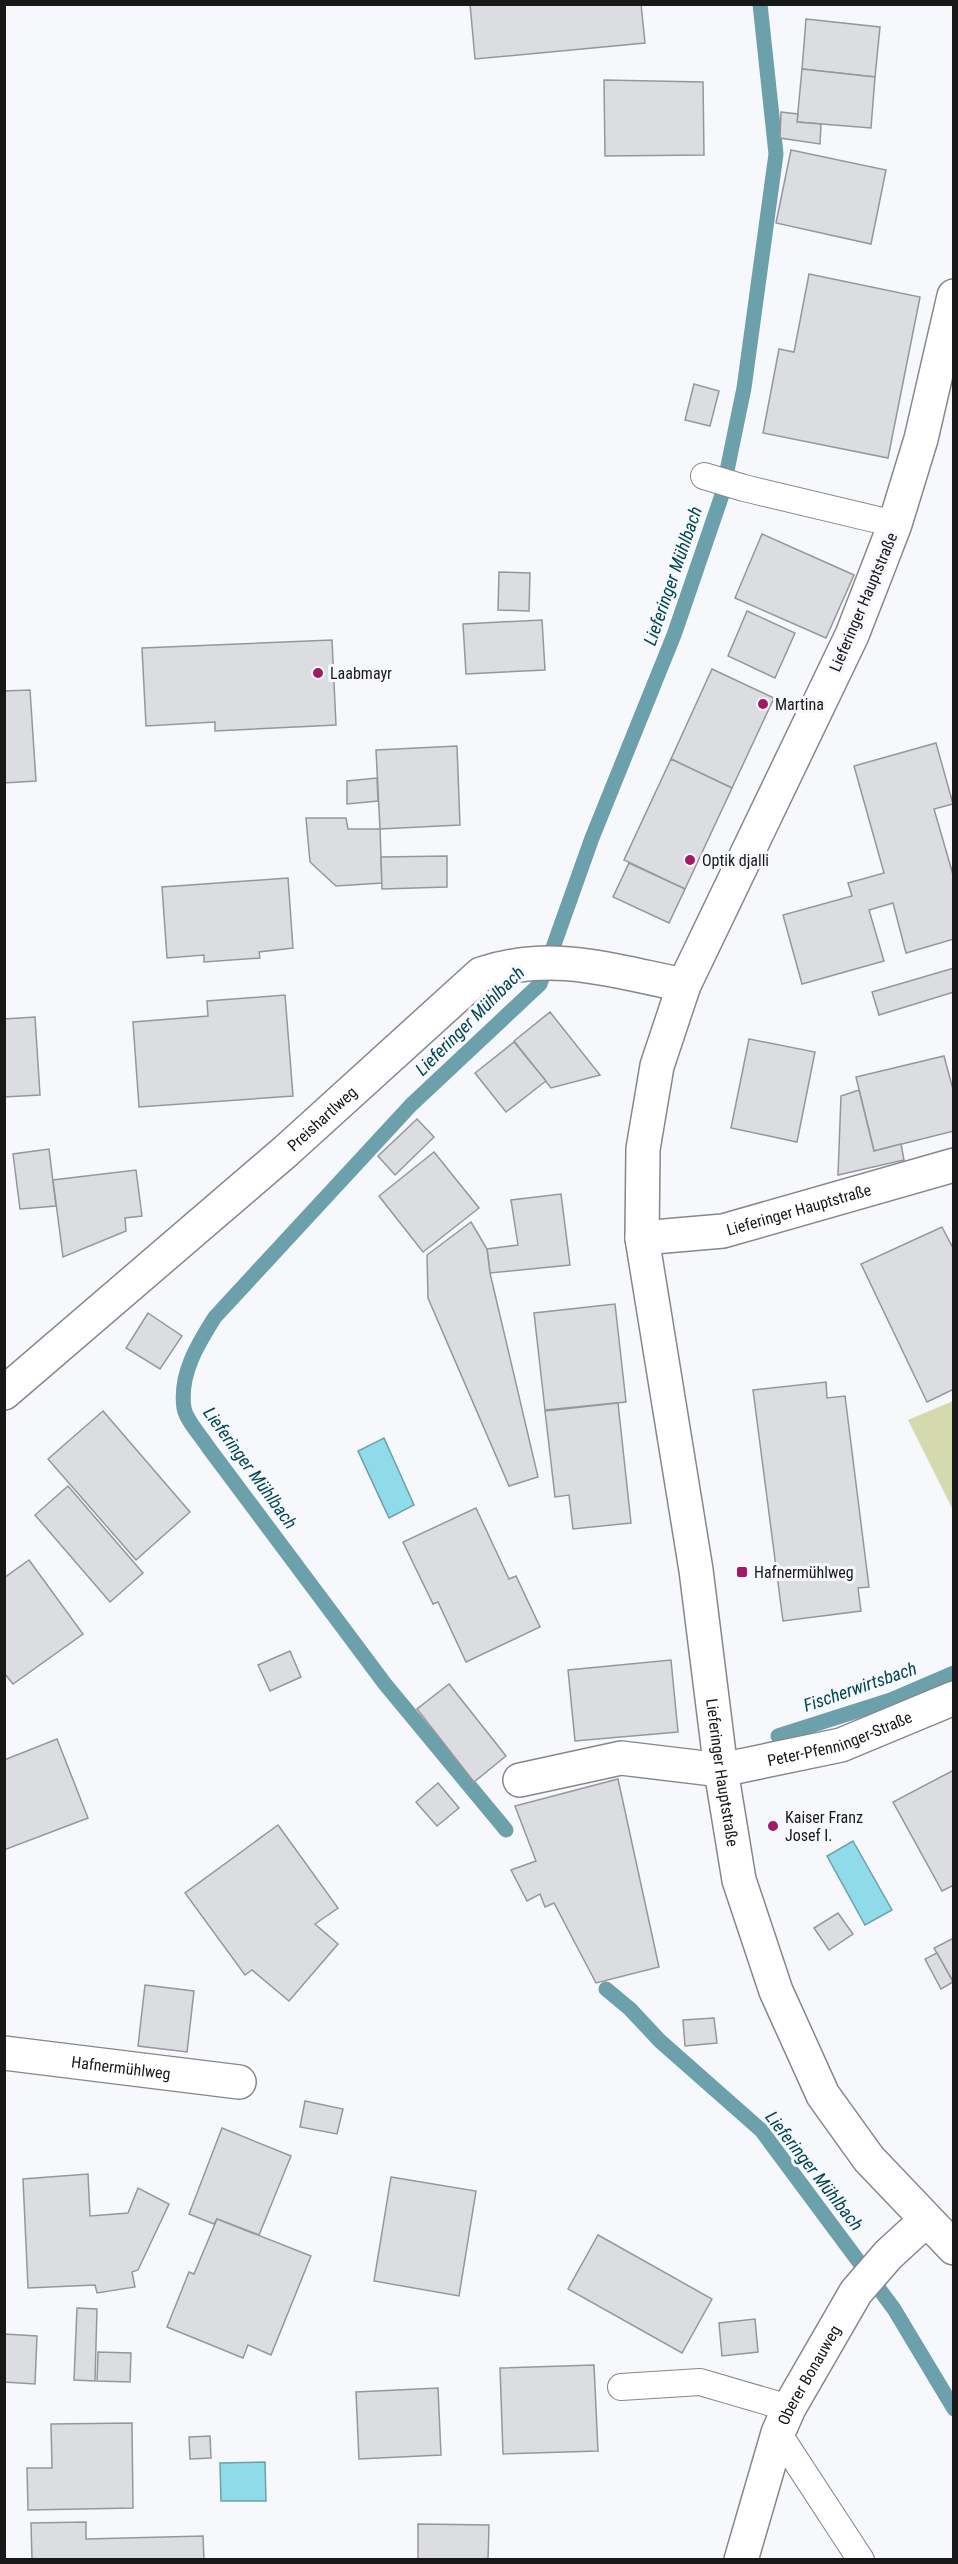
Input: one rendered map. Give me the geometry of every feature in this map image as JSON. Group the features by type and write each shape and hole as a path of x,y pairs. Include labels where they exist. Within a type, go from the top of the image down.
{"street":[{"name":"Lieferinger Hauptstraße","path":"954,296 921,439 895,524 852,635 684,984 657,1066 645,1141 642,1238 696,1570 721,1770 739,1880 776,1991 824,2096 869,2159 954,2248"},
{"name":"Preishartlweg","path":"4,1393 286,1151 481,974 522,964 574,963 684,984"},
{"name":"Lieferinger Hauptstraße","path":"642,1238 723,1232 954,1165"},
{"name":"Peter-Pfenninger-Straße","path":"721,1770 841,1745 954,1698"},
{"path":"520,1780 621,1758 721,1770"},
{"name":"Hafnermühlweg","path":"4,2053 239,2082"},
{"name":"Oberer Bonauweg","path":"741,2559 783,2421 856,2292 888,2255 926,2220"}],"lane":[{"path":"704,476 744,488 895,524"},
{"path":"621,2386 700,2382 783,2421 861,2559"}],"green space":[{"path":"953,1401 953,1510 908,1420"}],"water":[{"path":"384,1438 414,1505 389,1518 358,1451"},
{"path":"853,1841 892,1910 865,1925 827,1856"},
{"path":"265,2462 266,2501 221,2501 220,2463"}],"building":[{"path":"470,4 641,4 645,43 475,59"},
{"path":"806,19 880,27 875,77 802,69"},
{"path":"802,69 875,77 871,128 797,122"},
{"path":"604,80 703,82 704,155 605,156"},
{"path":"781,112 798,114 797,122 821,124 820,144 780,138"},
{"path":"791,150 886,170 871,244 776,223"},
{"path":"809,274 920,297 888,458 763,433 779,349 794,352"},
{"path":"694,384 719,391 710,426 685,420"},
{"path":"762,534 854,575 826,638 735,598"},
{"path":"499,572 530,573 529,611 498,610"},
{"path":"747,611 795,633 775,678 728,656"},
{"path":"542,620 545,670 466,674 463,624"},
{"path":"332,640 336,725 215,731 215,722 146,726 142,648"},
{"path":"712,669 774,698 732,788 671,759"},
{"path":"30,690 36,781 4,783 4,691"},
{"path":"936,743 953,804 934,809 954,878 954,939 906,953 893,903 869,910 884,961 802,984 783,915 852,896 848,883 884,873 854,766"},
{"path":"457,746 460,825 380,829 376,750"},
{"path":"671,759 732,788 685,889 624,860"},
{"path":"377,778 378,801 347,804 347,781"},
{"path":"306,818 346,818 348,829 380,829 382,883 336,886 310,862"},
{"path":"447,856 447,887 382,889 381,857"},
{"path":"629,863 685,889 669,923 613,897"},
{"path":"288,878 293,948 259,952 260,958 204,962 204,955 167,958 162,887"},
{"path":"954,968 954,992 879,1015 872,992"},
{"path":"285,995 293,1096 139,1107 133,1022 208,1016 207,1001"},
{"path":"550,1012 600,1075 551,1088 514,1041"},
{"path":"35,1017 40,1095 4,1097 4,1019"},
{"path":"749,1039 815,1052 797,1142 731,1128"},
{"path":"514,1042 546,1081 506,1112 475,1073"},
{"path":"944,1056 954,1093 954,1131 874,1151 856,1077"},
{"path":"859,1090 874,1151 901,1144 904,1160 838,1175 841,1096"},
{"path":"417,1119 434,1137 395,1175 378,1156"},
{"path":"49,1149 56,1206 20,1209 13,1154"},
{"path":"434,1152 479,1208 423,1252 379,1196"},
{"path":"136,1170 142,1216 125,1218 126,1231 63,1257 53,1180"},
{"path":"561,1194 570,1265 490,1273 487,1249 518,1245 511,1200"},
{"path":"471,1222 487,1249 490,1273 538,1477 509,1486 428,1298 427,1255"},
{"path":"942,1227 954,1250 954,1389 927,1402 861,1264"},
{"path":"615,1304 626,1402 545,1410 534,1313"},
{"path":"148,1313 182,1336 160,1369 126,1348"},
{"path":"826,1382 827,1398 845,1396 869,1587 858,1588 861,1611 783,1621 753,1390"},
{"path":"618,1403 631,1523 573,1529 569,1495 555,1497 545,1411"},
{"path":"103,1411 190,1512 136,1560 48,1459"},
{"path":"68,1486 143,1573 110,1602 35,1515"},
{"path":"476,1508 509,1579 516,1576 540,1627 466,1662 438,1602 433,1604 403,1542"},
{"path":"29,1560 83,1634 13,1684 4,1673 4,1578"},
{"path":"290,1651 301,1677 270,1691 258,1665"},
{"path":"671,1660 678,1732 575,1741 568,1670"},
{"path":"449,1684 506,1756 474,1782 417,1709"},
{"path":"57,1739 88,1818 4,1850 4,1760"},
{"path":"954,1770 954,1885 942,1891 893,1802"},
{"path":"618,1779 659,1967 596,1983 554,1903 545,1907 540,1894 527,1901 511,1870 536,1861 515,1806"},
{"path":"438,1783 459,1808 437,1826 416,1802"},
{"path":"278,1825 338,1908 315,1924 338,1944 289,2001 252,1970 245,1975 185,1893"},
{"path":"838,1913 853,1934 829,1950 814,1928"},
{"path":"954,1938 954,1983 934,1948"},
{"path":"937,1953 953,1982 941,1989 925,1959"},
{"path":"145,1985 194,1991 187,2052 138,2046"},
{"path":"714,2018 717,2043 685,2046 683,2020"},
{"path":"305,2101 343,2109 337,2134 300,2127"},
{"path":"222,2128 291,2156 259,2235 217,2219 214,2224 189,2214"},
{"path":"88,2174 90,2216 128,2213 138,2188 169,2204 138,2270 132,2272 135,2287 97,2293 95,2285 28,2288 23,2179"},
{"path":"391,2177 476,2191 459,2296 374,2281"},
{"path":"217,2219 311,2256 271,2355 248,2345 243,2358 167,2327 189,2272 194,2274"},
{"path":"598,2235 712,2299 682,2353 568,2289"},
{"path":"77,2308 97,2309 95,2381 74,2380"},
{"path":"755,2319 758,2352 722,2356 719,2323"},
{"path":"4,2334 37,2336 35,2384 4,2382"},
{"path":"98,2352 131,2353 130,2382 97,2381"},
{"path":"594,2365 598,2451 503,2454 500,2368"},
{"path":"438,2388 441,2455 359,2459 356,2392"},
{"path":"132,2423 133,2508 28,2510 27,2468 52,2468 51,2424"},
{"path":"210,2436 211,2458 190,2459 189,2437"},
{"path":"86,2522 86,2539 203,2536 204,2560 32,2560 31,2523"},
{"path":"418,2524 489,2525 488,2560 418,2560"}],"waterway":[{"name":"Lieferinger Mühlbach","path":"506,1830 385,1684 194,1428 184,1408 184,1383 196,1349 215,1317 411,1105 540,984 592,838 674,635 722,495 744,388 776,154 760,4"},
{"name":"Fischerwirtsbach","path":"778,1736 891,1700 954,1673"},
{"name":"Lieferinger Mühlbach","path":"606,1989 630,2009 660,2041 761,2130 894,2309 954,2409"}],"place":[{"name":"Laabmayr","path":"318,673"},
{"name":"Martina","path":"763,704"},
{"name":"Optik djalli","path":"690,860"},
{"name":"Hafnermühlweg","path":"742,1572"},
{"name":"Kaiser Franz Josef I.","path":"773,1826"}]}
